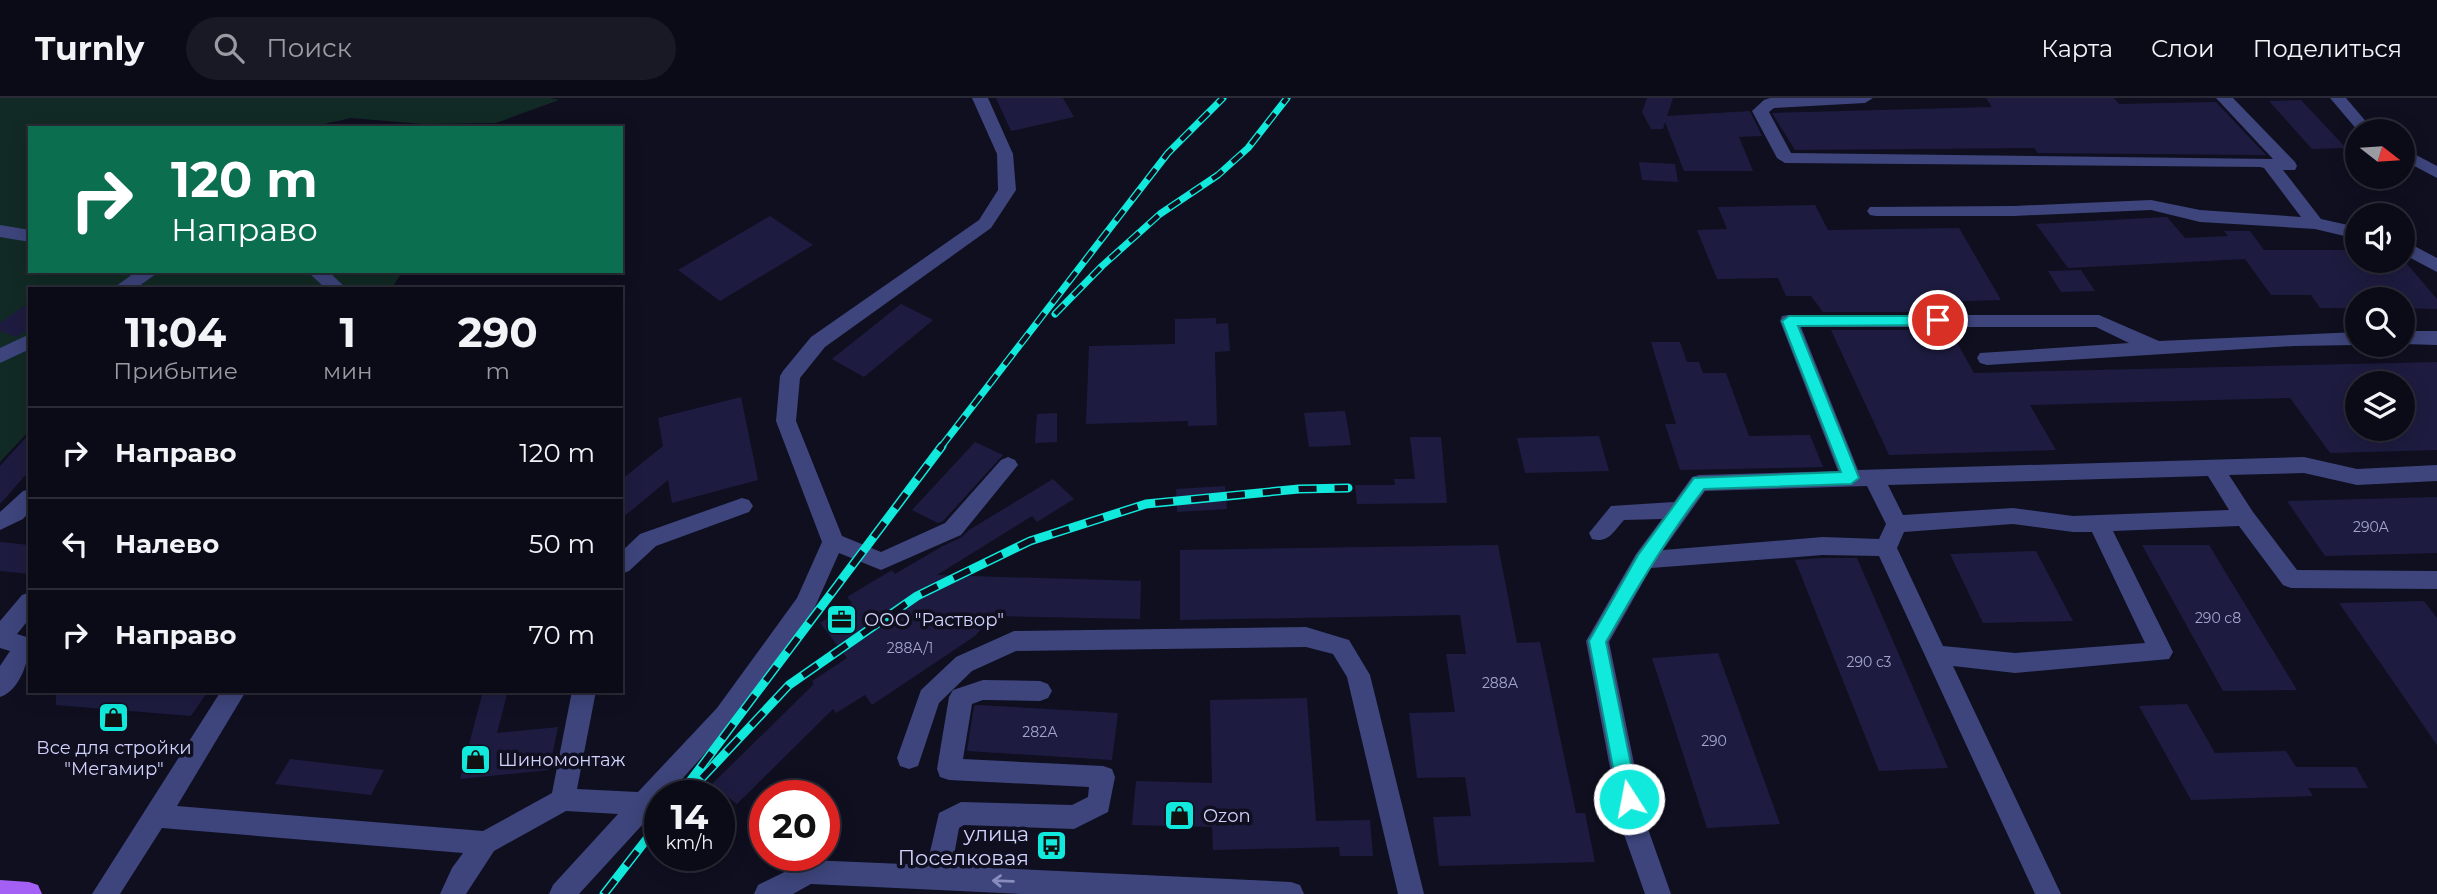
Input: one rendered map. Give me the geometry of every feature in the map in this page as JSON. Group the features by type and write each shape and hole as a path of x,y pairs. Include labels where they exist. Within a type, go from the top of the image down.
{"main road":[{"path":"0,892 29,894"}],"lane":[{"path":"667,780 725,715 806,603 833,542 786,421 790,376 817,342 985,224 1007,190 1005,154 980,98"},
{"path":"1865,98 1770,103 1760,111 1785,158 2260,162 2271,166 2289,166 2224,98"},
{"path":"2338,98 2356,119"},
{"path":"2415,160 2437,173"},
{"path":"2271,166 2315,223"},
{"path":"1876,211 2014,211 2151,205 2200,216 2315,223 2345,230"},
{"path":"0,231 28,236"},
{"path":"2415,253 2437,266"},
{"path":"124,287 147,273"},
{"path":"318,273 336,287"},
{"path":"1897,523 1863,478 1789,321 2099,321 2156,348"},
{"path":"1987,358 2345,338"},
{"path":"2415,338 2437,338"},
{"path":"0,356 28,342"},
{"path":"1658,894 1634,826 1597,641 1644,560 1699,483 2304,465 2357,477 2437,473"},
{"path":"833,542 881,561 953,529 1007,466"},
{"path":"2213,467 2245,518 2291,579 2437,580"},
{"path":"0,522 15,513 28,498"},
{"path":"623,563 648,540 741,506"},
{"path":"1600,533 1618,512 1678,510"},
{"path":"1897,523 2013,516 2073,524 2245,518"},
{"path":"1897,523 1886,548 2048,894"},
{"path":"1936,655 2015,663 2161,652 2098,523"},
{"path":"1644,560 1823,546 1886,548"},
{"path":"0,687 25,646 0,638 28,603"},
{"path":"909,758 929,697 964,664 1014,641 1306,637 1341,647 1358,675 1411,894"},
{"path":"937,878 948,821 961,813 1074,817 1099,804 1103,777 949,769 961,697 983,690 1040,691"},
{"path":"105,894 233,693"},
{"path":"563,800 584,693"},
{"path":"453,894 461,877 485,843 563,800 644,804"},
{"path":"562,894 644,805"},
{"path":"156,816 485,843"},
{"path":"767,894 809,872 1292,894"}],"green space":[{"path":"0,98 559,100 496,123 423,124 351,118 315,126 28,126 28,273 402,273 392,287 28,287 28,432 0,462"}],"building":[{"path":"996,98 1063,98 1074,117 1011,131"},
{"path":"1647,98 1673,98 1667,116 1750,111 1762,136 1739,137 1753,171 1684,171 1665,122 1663,129 1651,129 1642,112"},
{"path":"1986,98 2114,98 2119,104 2216,102 2266,155 2038,153 2034,148 1795,150 1772,113 1992,107"},
{"path":"2301,100 2345,148 2312,149 2269,101"},
{"path":"1639,162 1675,164 1678,182 1642,180"},
{"path":"1815,205 1828,230 1959,228 2001,300 1935,302 1941,312 1823,312 1811,296 1786,296 1778,278 1717,279 1697,230 1727,229 1718,207"},
{"path":"770,216 813,245 720,301 678,270"},
{"path":"2167,217 2185,238 2228,236 2224,231 2250,231 2264,250 2345,250 2345,273 2415,273 2437,299 2437,309 2415,308 2415,287 2345,287 2345,308 2320,308 2311,295 2271,295 2245,259 2068,268 2036,224"},
{"path":"2081,270 2095,291 2061,292 2048,271"},
{"path":"28,303 28,329 17,337 0,331 0,323"},
{"path":"901,304 933,320 864,377 832,359"},
{"path":"1216,318 1216,324 1228,323 1230,351 1215,352 1217,425 1188,426 1188,421 1086,424 1089,346 1175,344 1175,319"},
{"path":"1831,330 1950,330 1974,373 2437,362 2437,450 2330,453 2290,398 2030,405 2056,450 1889,455"},
{"path":"1651,342 1680,342 1687,362 1699,362 1703,373 1726,373 1749,436 1810,435 1823,467 1680,470 1665,424 1676,424"},
{"path":"741,397 758,480 672,503 668,480 623,517 623,478 663,446 658,418"},
{"path":"1345,411 1351,445 1309,447 1304,413"},
{"path":"1057,413 1057,442 1035,443 1037,414"},
{"path":"28,435 28,472 0,504 0,466"},
{"path":"1599,436 1609,471 1525,473 1517,438"},
{"path":"1410,437 1441,437 1447,503 1357,504 1355,485 1395,485 1394,479 1415,479"},
{"path":"975,442 1003,455 943,521 938,523 912,510"},
{"path":"1053,479 1074,499 1037,522 1032,516 937,575 1141,581 1140,619 992,616 975,636 872,705 865,695 836,713 833,709 761,780 749,780 749,792 737,804 735,803 735,780 716,780 814,684 812,681 847,658 820,623 852,603 847,597 892,570 895,574 962,537 969,530"},
{"path":"1225,486 1227,509 1177,512 1176,489"},
{"path":"2437,497 2437,553 2325,556 2287,501"},
{"path":"0,542 28,545 28,574 0,571"},
{"path":"1498,545 1517,643 1540,642 1576,813 1585,813 1595,862 1439,866 1433,817 1471,816 1465,777 1417,778 1409,713 1455,712 1446,654 1466,654 1460,615 1180,620 1180,550"},
{"path":"2142,545 2209,545 2297,690 2223,691"},
{"path":"2036,551 2073,621 1983,623 1950,554"},
{"path":"1857,558 1948,768 1879,771 1795,560"},
{"path":"2424,601 2437,618 2437,745 2339,603"},
{"path":"1718,653 1780,824 1707,828 1652,658"},
{"path":"56,693 207,693 191,716 56,705"},
{"path":"482,693 507,693 497,733 558,727 549,770 460,779"},
{"path":"1307,698 1316,821 1370,820 1373,856 1340,856 1339,847 1213,850 1212,827 1132,825 1136,781 1212,783 1210,700"},
{"path":"2187,704 2215,753 2286,751 2296,767 2356,767 2368,788 2308,788 2313,796 2191,800 2139,706"},
{"path":"974,706 1118,713 1112,760 967,751"},
{"path":"290,759 384,770 371,795 275,784"}],"railway":[{"path":"941,447 1168,153 1223,98"},
{"path":"1055,314 1102,266 1160,214 1218,175 1248,148 1287,98"},
{"path":"691,780 942,446"},
{"path":"702,778 789,685 917,596 1030,541 1146,504 1299,489 1348,488"},
{"path":"604,894 644,843"}],"place":[{"name":"ООО \"Раствор\"","path":"841,620"},
{"name":"Все для стройки \"Мегамир\"","path":"114,718"},
{"name":"Шиномонтаж","path":"475,760"},
{"name":"Ozon","path":"1180,816"},
{"name":"улица Поселковая","path":"1052,846"}],"route":[{"path":"1629,799 1597,641 1644,560 1678,510 1699,483 1851,478 1789,321 1938,320"}]}
